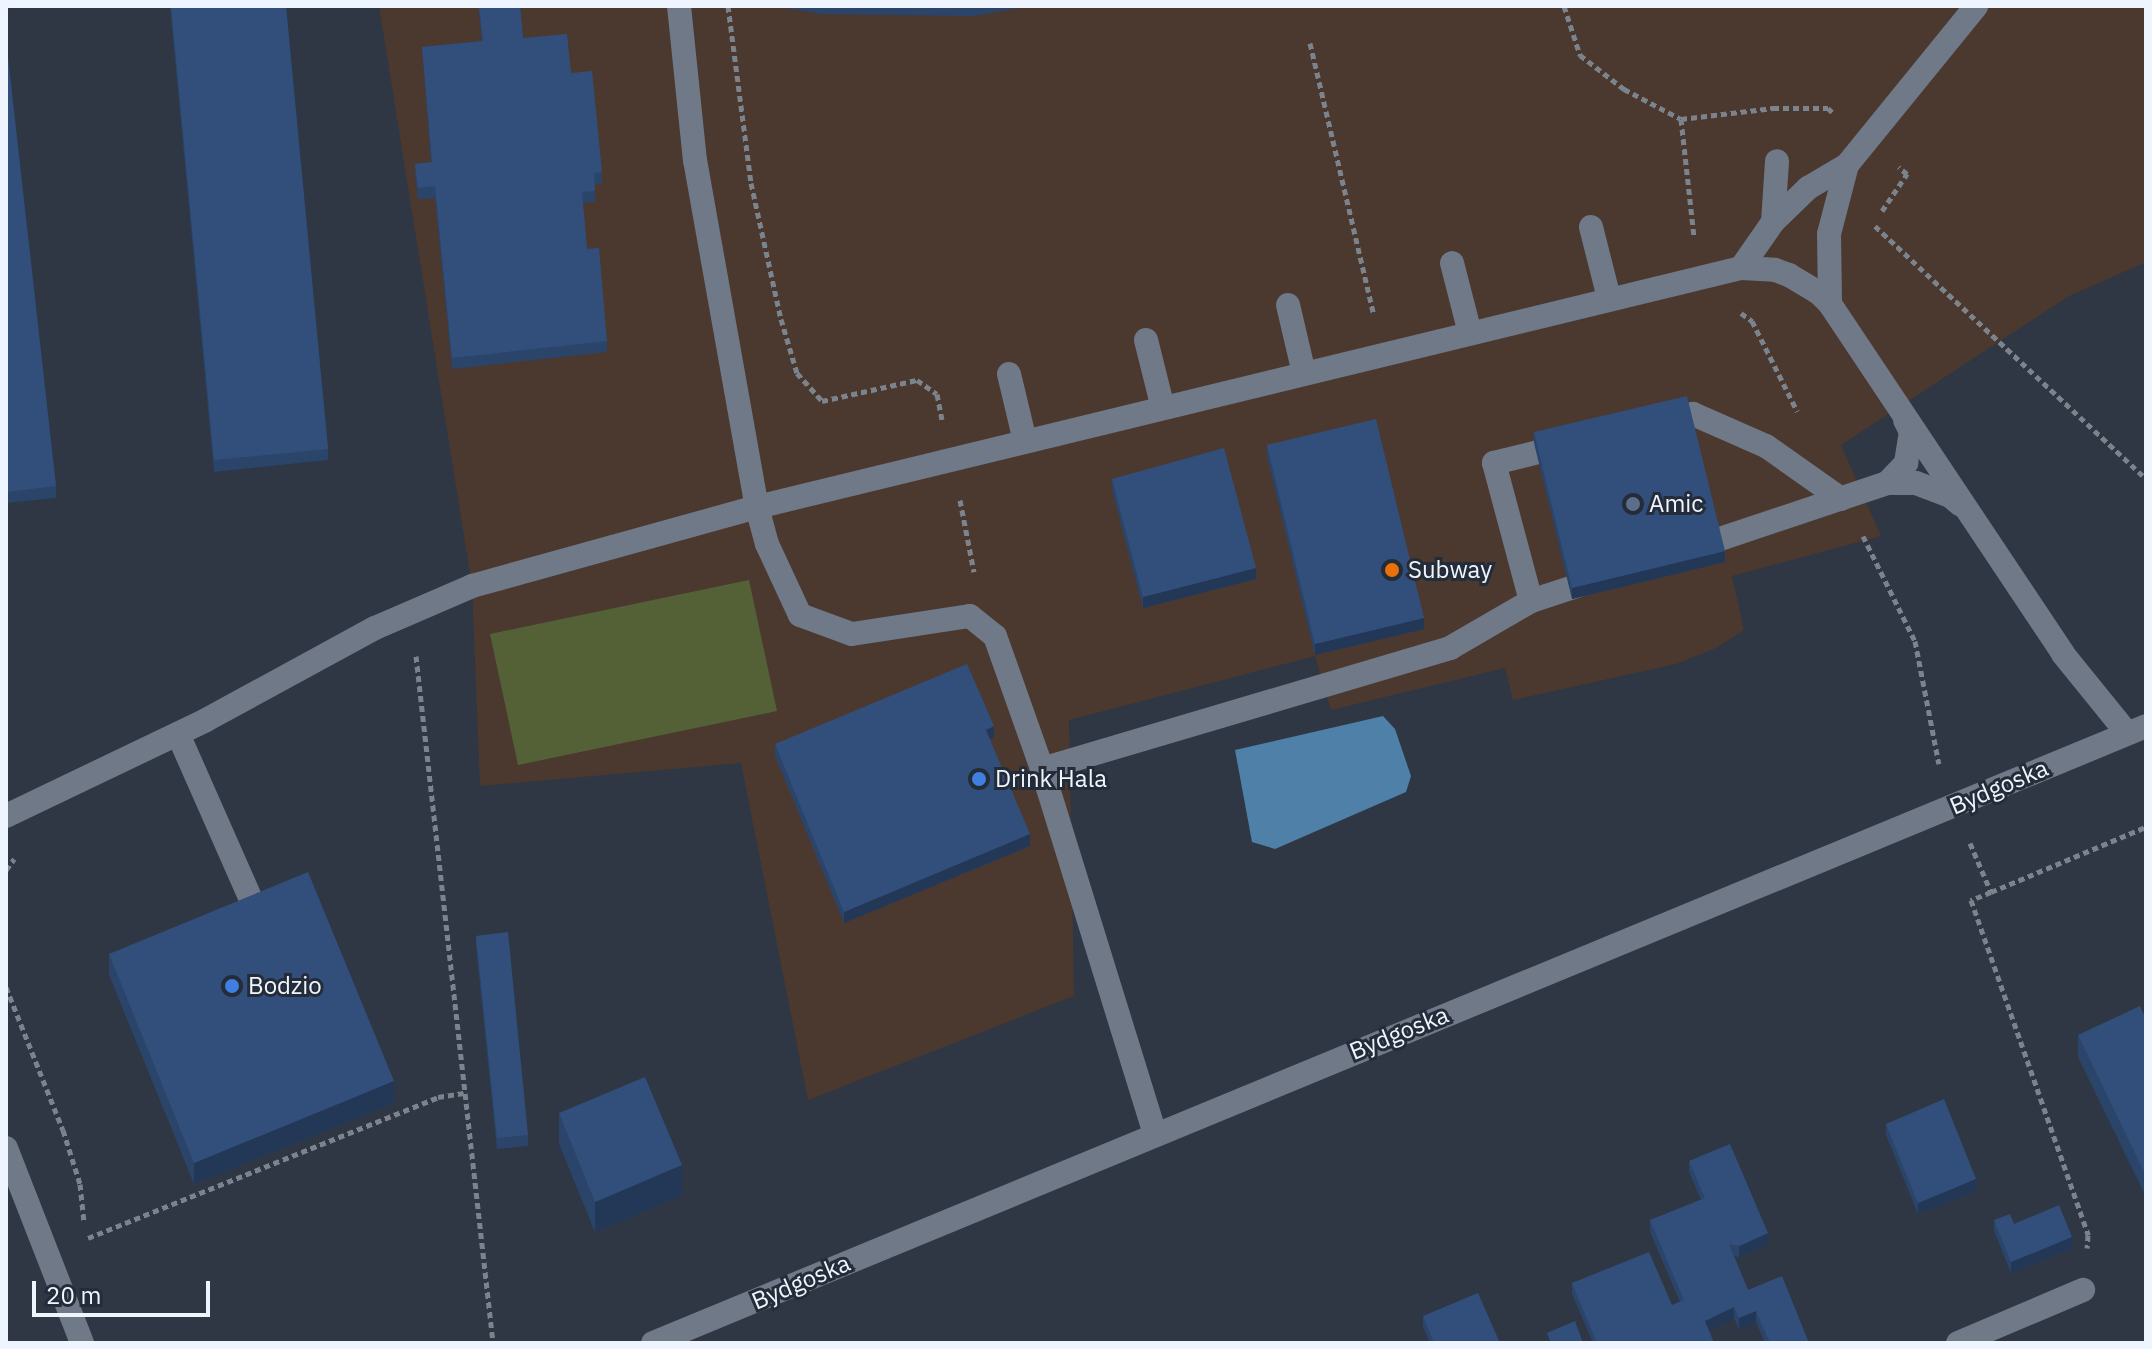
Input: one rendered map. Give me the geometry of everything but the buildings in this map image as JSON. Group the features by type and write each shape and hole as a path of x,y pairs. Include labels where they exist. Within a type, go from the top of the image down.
{"street":[{"path":"679,6 695,160 757,507 767,544 800,615 852,634 970,616 995,636 1042,769 1155,1134"},
{"path":"1741,268 1773,222 1808,188 1847,165 1976,6"},
{"path":"1773,222 1777,161"},
{"path":"1830,304 1829,234 1847,165"},
{"path":"1591,227 1609,298"},
{"path":"1452,263 1470,333"},
{"path":"6,816 178,734 411,612 472,586 757,507 1741,268 1775,270 1789,275 1819,293 1830,304 2063,654 2137,730"},
{"path":"1288,305 1304,373"},
{"path":"1146,340 1163,408"},
{"path":"1009,374 1025,441"},
{"path":"1887,483 1906,463 1911,432 1901,410"},
{"path":"1632,429 1693,414 1766,446 1841,499"},
{"path":"1531,601 1494,463 1586,440"},
{"path":"1664,558 1887,483 1916,483 1950,496 1968,511"},
{"path":"1042,769 1450,648 1531,601 1620,572"},
{"name":"Bydgoska","path":"653,1343 2137,730"},
{"path":"178,734 250,897"},
{"path":"6,1148 82,1343"},
{"path":"1958,1343 2083,1290"}],"path":[{"path":"728,6 751,183 781,319 797,373 822,401 917,380 937,394 951,459"},
{"path":"1310,43 1383,353"},
{"path":"1681,119 1704,309 1738,310 1752,321 1799,417"},
{"path":"944,500 959,496 974,565 970,616"},
{"path":"1841,499 1874,555 1915,641 1940,769"},
{"path":"411,612 493,1343"},
{"path":"2083,1290 2088,1235 1971,900 2146,827"},
{"path":"1967,835 1991,892"},
{"path":"6,870 27,850"},
{"path":"6,987 63,1130 80,1184 90,1252"},
{"path":"87,1238 438,1097 464,1093"}],"shaded area":[{"path":"379,6 2146,6 2146,262 2069,296 1841,445 1881,536 1732,576 1744,630 1716,648 1676,664 1513,700 1505,668 1331,710 1315,656 1069,720 1074,996 808,1100 741,763 480,786 472,586"}],"green space":[{"path":"749,580 777,711 518,765 490,634"}],"water":[{"path":"1383,716 1395,729 1411,776 1406,792 1275,849 1252,842 1235,750"}],"place":[{"name":"Amic","path":"1633,504"},
{"name":"Subway","path":"1392,570"},
{"name":"Drink Hala","path":"979,779"},
{"name":"Bodzio","path":"232,986"}]}
